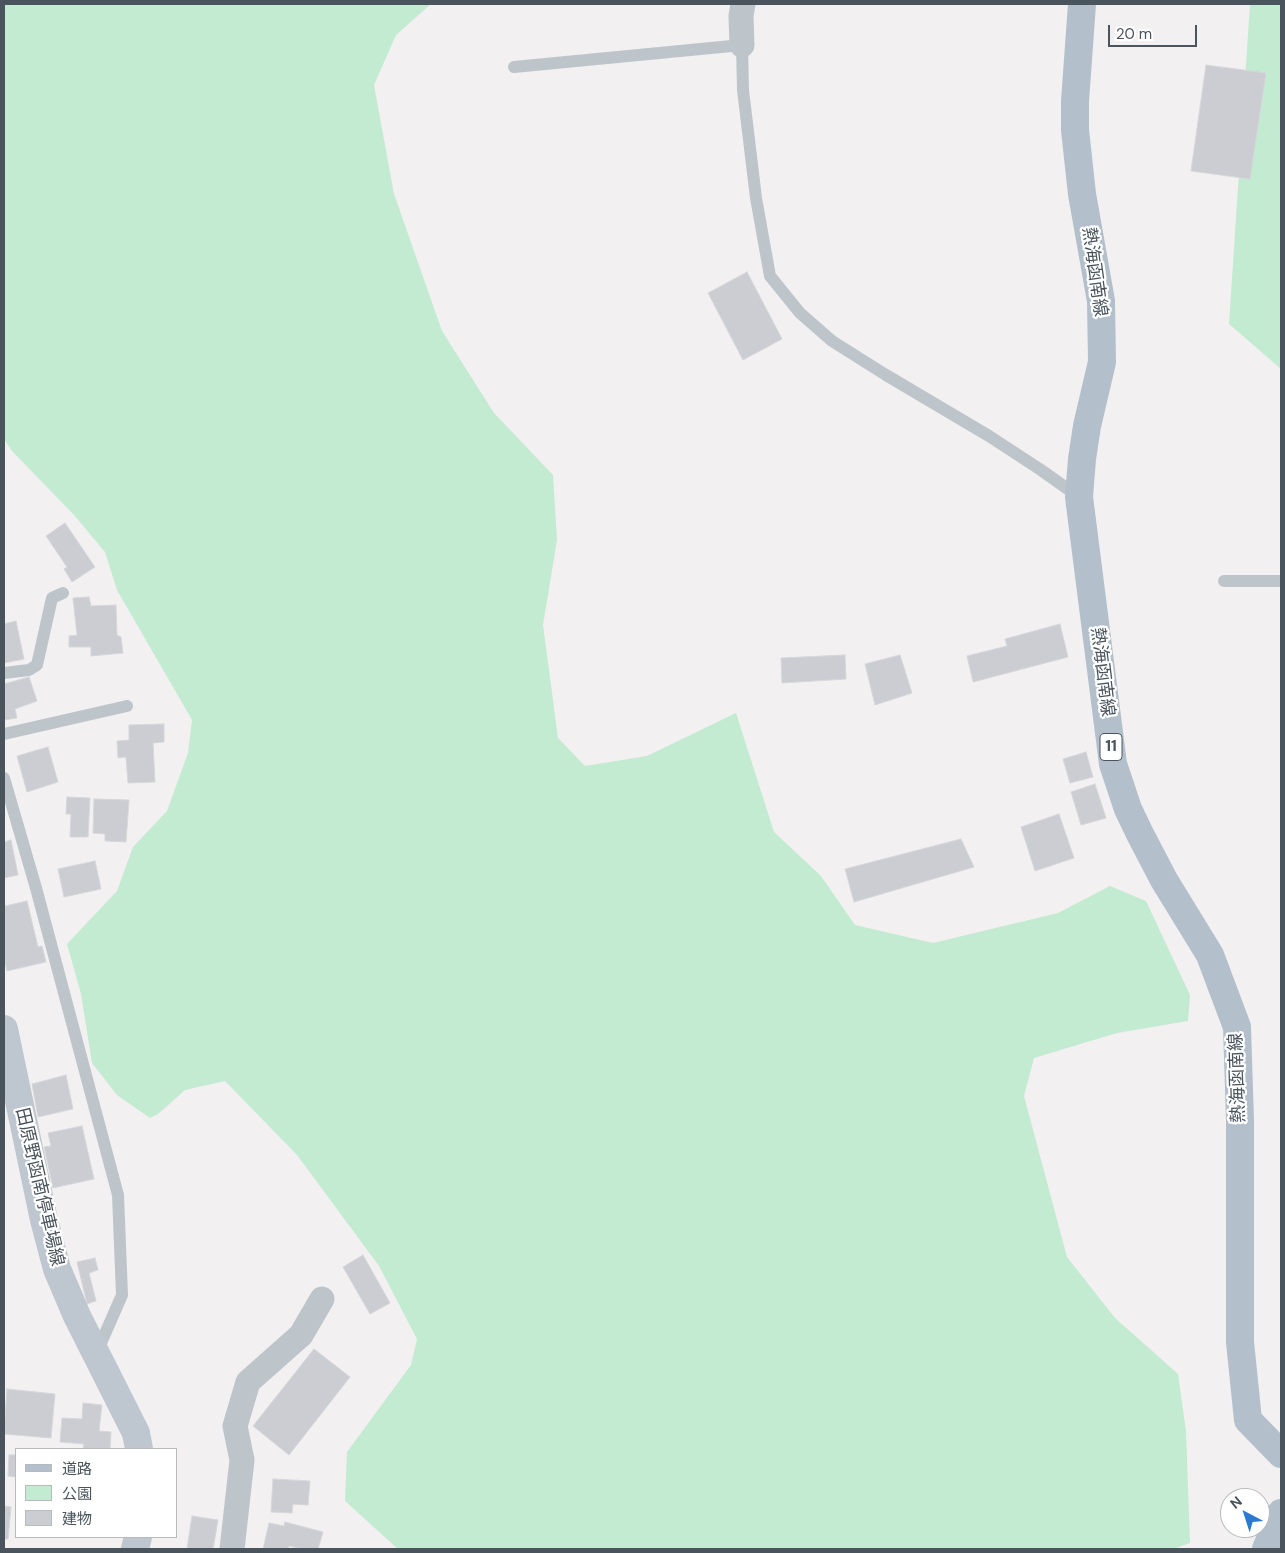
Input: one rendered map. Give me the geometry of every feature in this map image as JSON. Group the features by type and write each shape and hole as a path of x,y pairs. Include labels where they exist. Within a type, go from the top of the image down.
{"main road":[{"name":"熱海函南線","path":"1082,4 1075,101 1075,130 1082,194 1101,301 1102,362 1086,434 1079,498 1114,764 1128,809 1164,880 1210,955 1237,1027 1240,1121 1240,1342 1248,1420 1281,1454"},
{"name":"田原野函南停車場線","path":"5,1040 44,1220 57,1269 77,1316 136,1433 139,1448"},
{"path":"1266,1549 1281,1513"}],"street":[{"path":"742,45 741,16 743,4"},
{"path":"232,1549 242,1460 234,1426 248,1382 301,1335 322,1299"}],"lane":[{"path":"514,67 742,45 743,90 756,198 770,276 800,314 832,340 886,375 989,436 1041,470 1079,498"},
{"path":"1224,581 1281,581"},
{"path":"4,673 28,670 37,665 52,598 63,593"},
{"path":"4,734 127,706"},
{"path":"4,778 118,1195 122,1295 96,1354"}],"green space":[{"path":"4,4 431,4 396,35 374,85 394,194 442,331 494,413 553,475 557,540 543,625 558,738 585,766 647,756 736,713 774,832 821,876 855,925 933,943 1058,913 1110,886 1146,901 1190,995 1188,1021 1117,1033 1034,1058 1024,1096 1067,1257 1115,1318 1178,1374 1186,1431 1190,1543 1173,1549 398,1549 345,1501 347,1452 411,1365 417,1339 379,1266 297,1155 225,1081 185,1090 158,1114 150,1118 117,1095 92,1063 81,994 67,944 117,891 133,847 167,811 188,753 192,720 117,590 105,552 74,515 12,451 4,439"},
{"path":"1250,4 1281,4 1281,369 1229,324"}],"building":[{"path":"1206,65 1266,73 1250,179 1191,171"},
{"path":"747,272 782,339 743,360 708,293"},
{"path":"65,523 95,567 72,582 64,569 67,567 46,536"},
{"path":"89,597 91,606 116,605 117,635 121,637 123,653 91,656 91,647 69,647 69,636 77,635 73,598"},
{"path":"16,621 24,659 4,663 4,624"},
{"path":"1060,624 1068,657 973,682 967,656 1007,646 1005,639"},
{"path":"845,655 846,679 782,683 781,658"},
{"path":"900,655 912,693 875,705 865,664"},
{"path":"29,677 37,701 15,709 17,718 4,720 4,684"},
{"path":"164,724 164,742 153,743 155,782 128,783 126,757 118,758 117,741 129,740 129,725"},
{"path":"48,747 58,782 27,792 17,756"},
{"path":"1086,752 1093,777 1070,783 1063,759"},
{"path":"1095,784 1106,818 1081,825 1071,792"},
{"path":"67,797 90,798 88,837 70,837 71,814 66,814"},
{"path":"94,799 129,800 126,842 105,841 105,834 93,833"},
{"path":"1059,814 1074,858 1035,871 1021,827"},
{"path":"961,839 974,867 854,902 845,869"},
{"path":"11,840 18,875 4,878 4,842"},
{"path":"95,861 101,889 64,897 58,869"},
{"path":"27,901 38,947 42,946 46,962 7,971 4,956 4,909 5,906"},
{"path":"66,1075 73,1109 38,1117 32,1084"},
{"path":"82,1126 94,1179 53,1188 44,1147 51,1146 48,1133"},
{"path":"363,1255 390,1303 370,1314 343,1267"},
{"path":"95,1258 98,1270 89,1273 96,1301 87,1304 77,1262"},
{"path":"314,1349 350,1377 289,1455 253,1426"},
{"path":"7,1389 55,1394 51,1438 4,1434"},
{"path":"83,1403 102,1405 99,1431 111,1432 110,1448 83,1448 84,1444 60,1442 62,1418 82,1419"},
{"path":"9,1455 15,1455 15,1477 8,1476"},
{"path":"273,1479 310,1481 308,1505 293,1504 292,1513 271,1512"},
{"path":"4,1506 11,1507 8,1539 4,1539"},
{"path":"192,1516 218,1520 213,1549 187,1549"},
{"path":"285,1522 323,1532 318,1549 303,1549 289,1546 288,1549 263,1549 269,1523 284,1526"}]}
